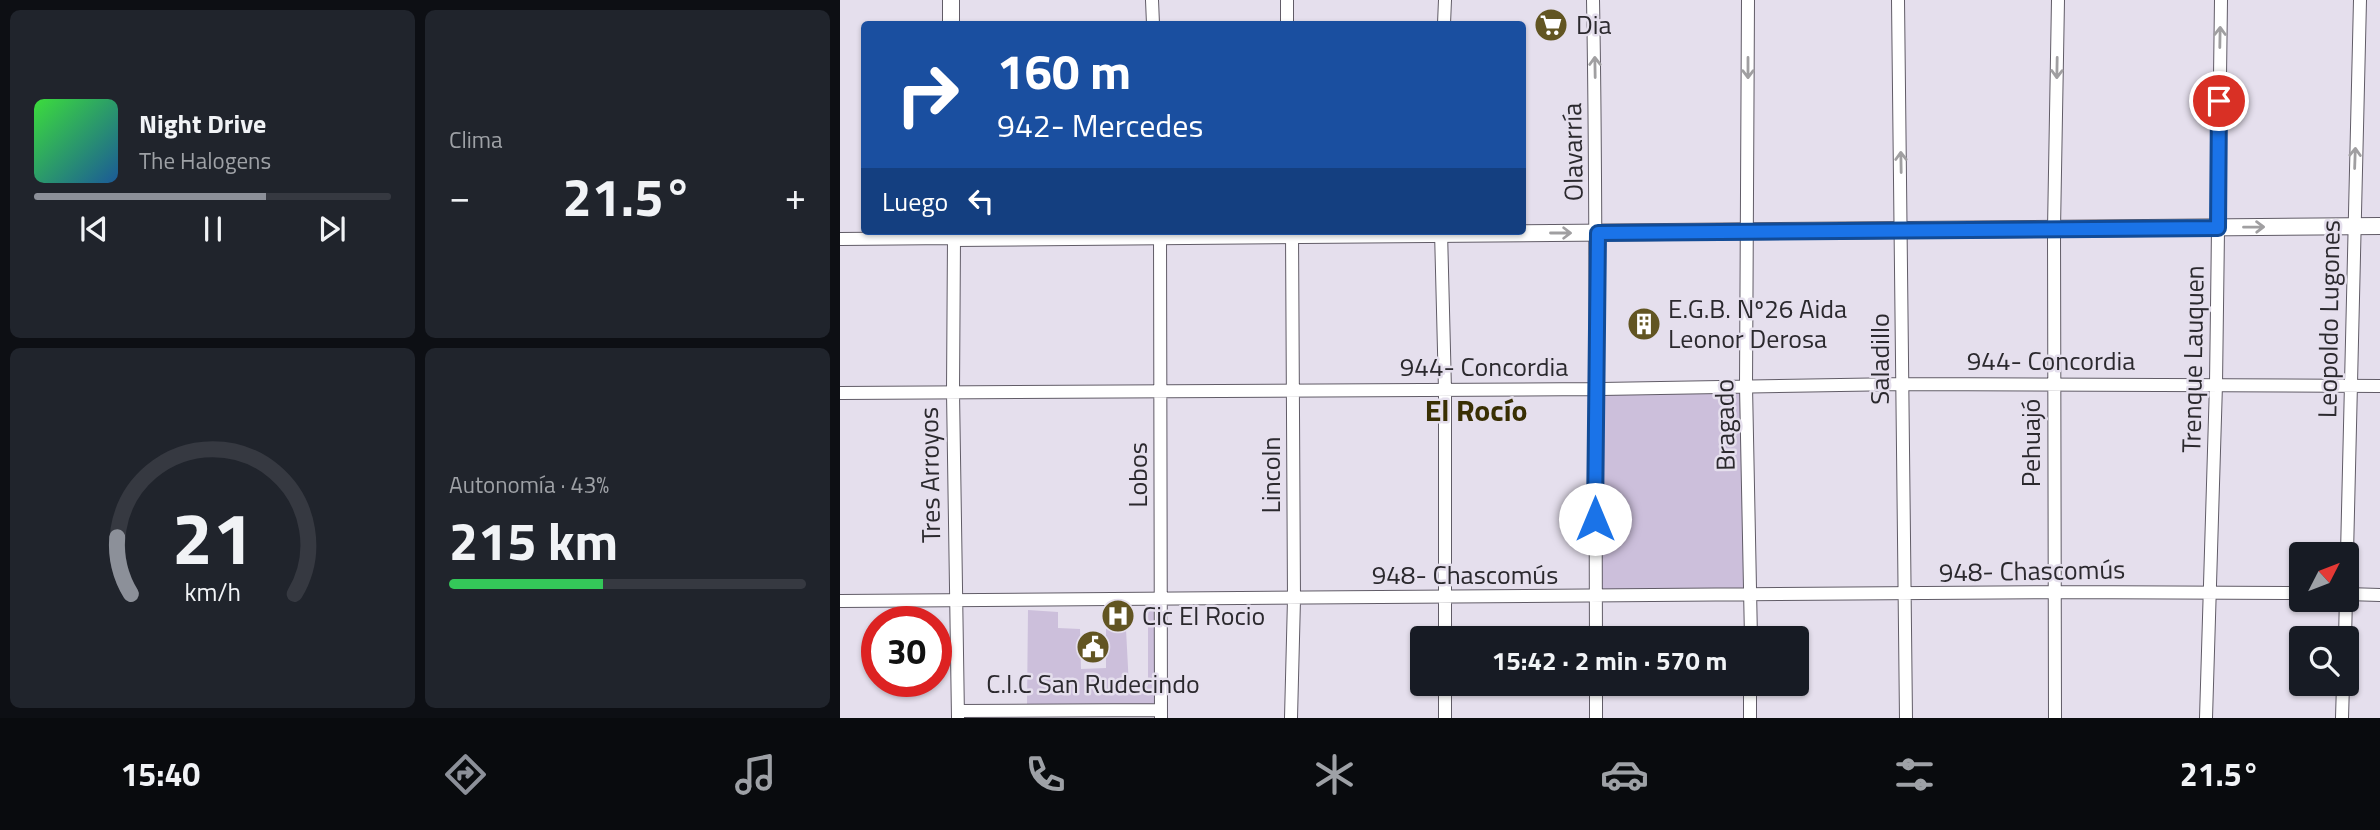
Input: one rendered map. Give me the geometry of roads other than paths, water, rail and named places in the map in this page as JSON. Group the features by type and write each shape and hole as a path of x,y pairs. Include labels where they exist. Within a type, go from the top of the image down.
{"main road":[{"path":"951,0 951,21"},
{"path":"1526,233 2380,226"}],"street":[{"path":"1152,0 1153,21"},
{"path":"1287,0 1287,21"},
{"path":"1444,21 1445,0"},
{"name":"Olavarría","path":"1593,0 1598,233 1594,389 1596,626"},
{"name":"Bragado","path":"1748,0 1746,386 1751,626"},
{"name":"Saladillo","path":"1898,0 1906,718"},
{"name":"Pehuajó","path":"2054,718 2054,229 2058,0"},
{"name":"Trenque Lauquen","path":"2206,718 2216,384 2221,0"},
{"name":"Leopoldo Lugones","path":"2348,542 2360,0"},
{"path":"840,239 954,235"},
{"name":"Tres Arroyos","path":"954,235 953,392 958,715"},
{"name":"Lobos","path":"1160,235 1161,714"},
{"name":"Lincoln","path":"1291,718 1294,599 1292,235"},
{"path":"1441,235 1445,390 1445,626"},
{"name":"944- Concordia","path":"840,393 1594,389 1902,384 2380,386"},
{"name":"948- Chascomús","path":"840,601 1161,597 1294,599 2054,592 2289,593"},
{"path":"2359,594 2380,595"},
{"path":"1445,696 1445,718"},
{"path":"1596,696 1597,718"},
{"path":"1750,718 1751,696"},
{"path":"2342,718 2343,696"},
{"path":"958,715 1161,714"}],"place":[{"name":"Dia","path":"1551,25"},
{"name":"E.G.B. Nº26 Aida Leonor Derosa","path":"1644,324"},
{"name":"Cic El Rocio","path":"1118,616"},
{"name":"C.I.C San Rudecindo","path":"1093,647"}],"district":[{"name":"El Rocío","path":"1476,411"}]}
